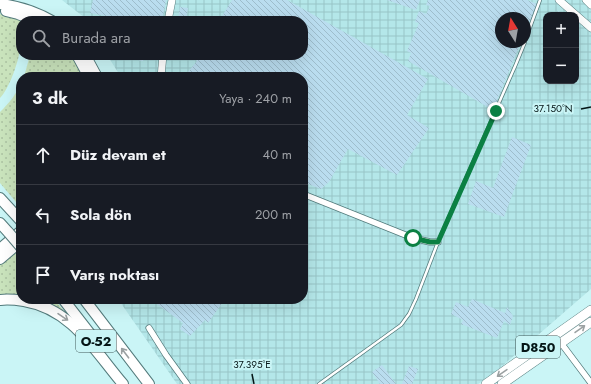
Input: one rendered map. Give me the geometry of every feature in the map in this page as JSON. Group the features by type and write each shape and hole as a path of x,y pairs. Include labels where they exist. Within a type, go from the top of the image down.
{"highway":[{"path":"0,4 23,8 43,16"},
{"path":"0,10 23,16"},
{"path":"80,60 86,72"},
{"path":"88,60 94,72"},
{"path":"0,198 16,216"},
{"path":"0,223 16,241"},
{"path":"0,249 16,235"},
{"path":"0,259 16,245"},
{"path":"0,300 16,300"},
{"path":"37,304 51,310 68,321 84,335 123,384"},
{"name":"O-52","path":"67,304 127,384"},
{"name":"O-52","path":"88,304 148,384"},
{"name":"D850","path":"486,384 591,310"},
{"name":"D850","path":"506,383 561,342 591,322"}],"street":[{"path":"169,16 172,0"},
{"path":"559,0 591,28"},
{"path":"586,0 591,5"},
{"path":"161,72 163,60"},
{"path":"308,196 413,238 430,242 438,242"},
{"path":"149,328 187,384"},
{"path":"561,342 591,383"}],"lane":[{"path":"531,25 540,0"},
{"path":"319,384 401,324 409,314 438,242 522,48"}],"shaded area":[{"path":"62,0 591,0 591,289 492,375 478,384 177,384 121,304 308,304 308,72 118,72 110,60 308,60 308,16 82,16"}],"green space":[{"path":"0,14 16,18 16,60 18,60 11,80 0,98"},
{"path":"29,60 76,60 82,72 25,72"},
{"path":"16,93 16,202 0,183 0,112"},
{"path":"15,251 16,252 16,298 0,298 0,264"},
{"path":"40,304 58,304 68,316"}],"building":[{"path":"93,0 166,0 163,16 106,16 90,13"},
{"path":"232,0 287,0 428,79 407,115 429,128 397,175 348,149 329,182 321,189 308,184 308,72 188,72 197,61 196,60 308,60 308,16 222,16"},
{"path":"387,0 420,0 416,10"},
{"path":"428,0 527,0 537,4 531,18 531,12 495,12 495,48 519,48 493,110 408,61 411,53 407,51 419,23 415,22 419,11 426,14 430,6 426,5"},
{"path":"180,7 188,8 187,16 179,16"},
{"path":"512,137 531,145 504,217 468,204 476,181 493,188"},
{"path":"472,299 505,313 507,307 513,316 510,325 504,321 497,338 461,324 463,320 451,314 456,302 468,307"},
{"path":"157,304 221,304 208,323 205,320 190,336 180,329 183,323"},
{"path":"526,340 532,349 524,354 518,345"},
{"path":"382,365 396,384 380,384 372,372"},
{"path":"409,366 418,369 412,384 402,384"}],"route":[{"path":"413,238 430,242 438,242 496,111"}]}
